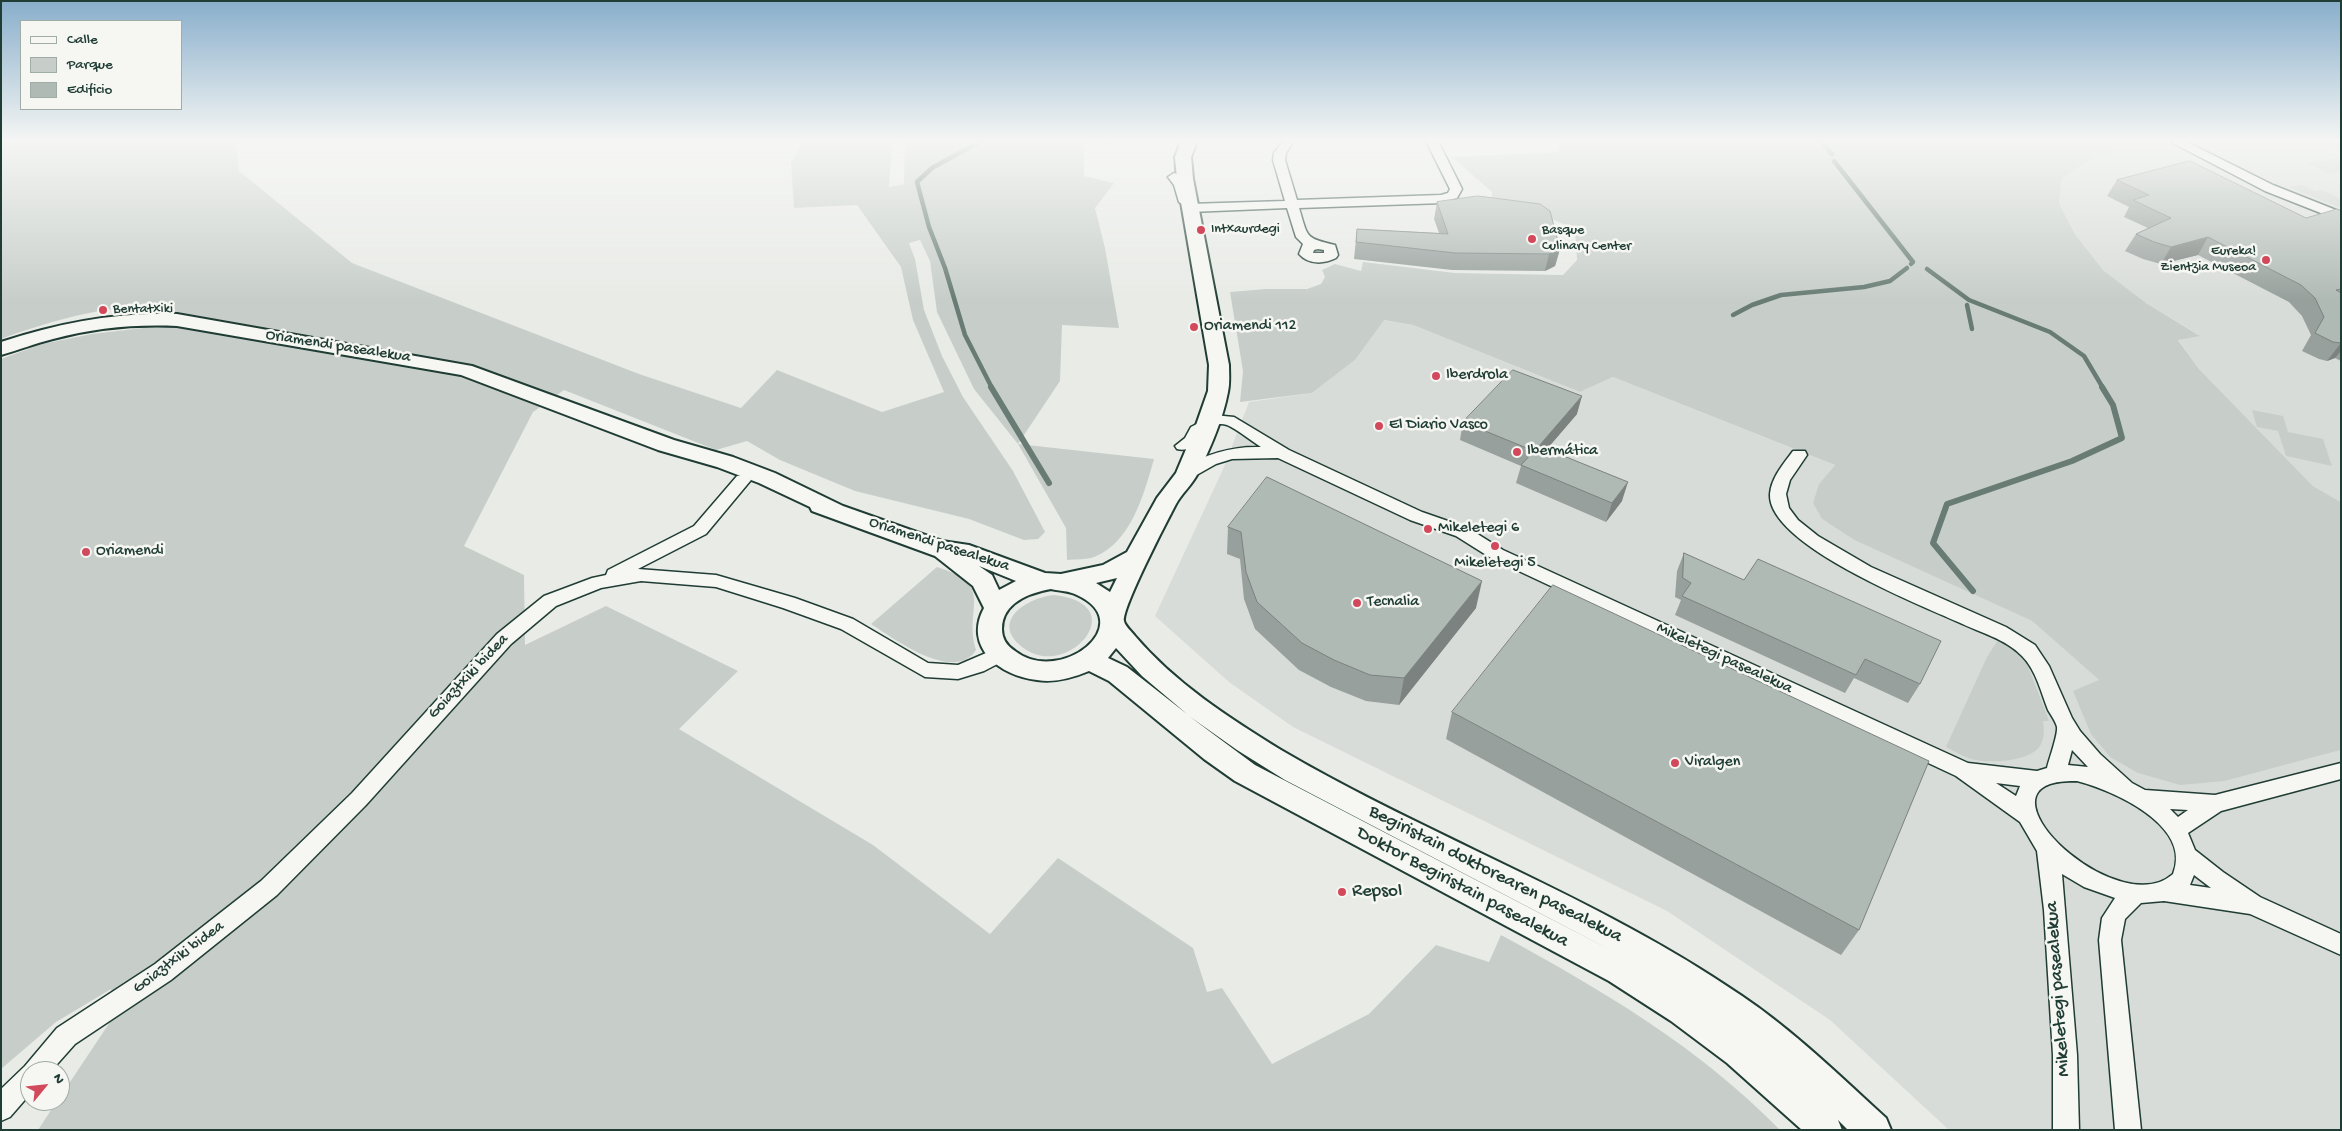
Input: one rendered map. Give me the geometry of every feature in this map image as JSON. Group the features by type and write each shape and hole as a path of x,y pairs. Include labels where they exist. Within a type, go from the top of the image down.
{"main road":[{"path":"1168,498 1166,488 1171,470 1184,446 1202,398 1206,378 1205,356 1177,194"},
{"path":"1136,558 1109,572 1021,588 1006,597 996,608 990,622 989,635 995,648 1000,654 1019,667 1037,671 1056,672 1074,668 1090,660 1106,645 1113,620 1136,558 1168,498 1180,485 1187,472 1207,425 1218,390 1219,364 1188,194"},
{"name":"Oriamendi pasealekua","path":"1,349 50,333 103,322 153,318 177,320 465,370 495,379 666,445 725,462 767,478 834,510"},
{"name":"Oriamendi pasealekua","path":"666,445 743,480 834,510 939,549 969,553 1055,582"},
{"name":"Oriamendi pasealekua","path":"939,549 983,581 996,608"},
{"path":"1055,582 1082,585 1095,592 1105,601 1113,620"},
{"name":"Begiristain doktorearen pasealekua","path":"1113,620 1148,666 1247,744 1320,785 1613,934 1731,1007 1799,1061 1874,1130"},
{"name":"Doktor Begiristain pasealekua","path":"1090,660 1118,674 1245,773 1620,971 1674,1005 1739,1052 1813,1116 1825,1130"}],"street":[{"path":"1182,194 1184,201 1190,208"},
{"path":"1290,194 1302,236 1312,245"},
{"path":"1182,226 1186,220 1186,213 1190,208 1443,199 1454,194"},
{"path":"2283,194 2341,217"},
{"name":"Mikeletegi pasealekua","path":"1218,390 1226,406 1247,430"},
{"name":"Mikeletegi pasealekua","path":"1207,425 1214,420 1229,420 1283,454 1435,524 1457,539 1486,548 1962,770 2028,816"},
{"path":"1184,446 1191,441 1197,430 1207,425"},
{"name":"Mikeletegi pasealekua","path":"1187,472 1204,461 1238,451 1283,454"},
{"path":"1800,456 1784,473 1778,492 1780,508 1790,522 1812,541 1847,561 1900,589 2011,638 2029,651 2038,664 2067,727 2089,757 2124,787"},
{"path":"598,582 700,530 743,480"},
{"name":"Goiaztxiki bidea","path":"44,1061 66,1036 163,972 270,888 359,799 504,639 550,601 598,582 641,575 716,581 789,603 847,624 926,670 958,672 977,666 1000,654"},
{"path":"2048,777 2067,727"},
{"name":"Mikeletegi pasealekua","path":"1962,770 2048,777"},
{"path":"2177,832 2182,825 2214,804 2341,771"},
{"path":"2164,891 2178,884 2186,872 2187,856 2184,844 2177,832 2162,814 2143,798 2124,787 2100,778 2077,773 2048,777 2030,789 2026,802 2028,816 2035,833 2048,850 2067,866 2090,880 2114,889 2137,894 2164,891 2252,904"},
{"path":"2143,798 2214,804"},
{"name":"Mikeletegi pasealekua","path":"2048,850 2063,1018 2066,1130"},
{"path":"2187,856 2215,880 2252,904 2341,945"},
{"path":"2128,1130 2110,924 2119,907 2137,894"},
{"path":"1,1108 20,1087"}],"shaded area":[{"path":"2060,194 2341,194 2341,502 2313,486 2199,369 2178,339 2199,335 2146,303 2103,270 2075,234 2059,203"},
{"path":"1383,320 1413,325 1580,392 1613,377 1835,465 1819,484 1822,519 1854,540 2032,621 2099,680 2225,781 2341,750 2341,1130 1949,1130 1830,1020 1667,911 1293,727 1229,682 1155,616 1224,467 1249,402 1312,393 1355,360"}],"green space":[{"path":"1,194 267,194 352,263 639,374 741,408 777,370 882,412 944,392 913,320 901,267 857,205 794,208 793,194 1106,194 1095,208 1105,248 1119,328 1062,325 1060,381 1018,444 974,389 937,312 930,261 920,240 909,243 915,259 924,310 942,356 963,397 1013,471 1045,532 1038,539 1024,540 969,519 855,491 780,460 747,441 716,450 564,390 533,412 464,546 524,575 525,645 606,606 738,671 679,729 873,845 990,934 1058,858 1193,948 1207,992 1222,988 1272,1064 1369,1014 1436,945 1489,962 1501,935 1576,977 1683,1046 1749,1100 1780,1130 38,1130 50,1111 70,1111 70,1082 116,1013 111,989 56,1022 1,1069 1,359 42,344 92,334 143,328 165,306 144,306 103,311 41,326 1,339"},
{"path":"1492,194 2060,194 2059,203 2075,234 2103,270 2146,303 2200,336 2178,340 2199,369 2313,486 2341,502 2341,750 2225,781 2180,785 2138,773 2110,757 2091,734 2073,691 2099,680 2032,621 1854,540 1822,519 1813,503 1819,484 1835,465 1613,377 1580,392 1413,325 1384,320 1355,360 1312,393 1240,402 1243,371 1230,292 1266,289 1307,289 1321,284 1325,277 1322,270 1335,264 1361,271 1363,262 1455,273 1563,275 1577,260 1575,229 1540,214 1492,209"},
{"path":"2305,194 2330,194 2341,199 2341,208"},
{"path":"2252,410 2283,416 2288,432 2323,439 2332,466 2286,456 2278,431 2257,427"},
{"path":"1018,444 1154,459 1146,487 1134,516 1118,541 1094,557 1067,560 1066,528"},
{"path":"937,567 955,574 967,582 972,590 974,600 973,635 976,650 966,659 953,662 924,655 871,624"},
{"path":"1053,595 1077,601 1089,611 1092,624 1086,637 1075,648 1059,655 1042,656 1025,649 1015,640 1010,631 1010,622 1014,614 1021,607 1042,597"},
{"path":"1998,640 2013,649 2026,661 2049,721 2043,721 2044,732 2041,744 2029,755 2009,760 1979,761 1968,758 1946,747 1987,657"}],"building":[{"path":"2146,194 2257,194 2306,218 2337,209 2341,211 2341,289 2336,290 2341,293 2341,343 2333,342 2315,333 2324,317 2315,298 2301,285 2208,237 2171,247 2136,234 2171,218 2133,200 2149,195"},
{"path":"1478,196 1540,204 1550,211 1560,249 1549,254 1455,253 1356,242 1357,229 1448,234 1437,202"},
{"path":"1513,370 1582,396 1539,446 1628,482 1612,503 1521,465 1534,451 1463,422"},
{"name":"Tecnalia","path":"1267,477 1482,581 1404,678 1370,675 1334,660 1302,643 1257,602 1246,572 1241,532 1228,527"},
{"path":"1684,553 1744,580 1758,559 1941,641 1920,684 1865,659 1856,675 1682,596 1691,583 1683,578"},
{"name":"Viralgen","path":"1553,585 1929,761 1859,930 1452,712"}],"waterway":[{"path":"920,194 929,227 945,268 965,335 992,388"},
{"path":"1860,194 1913,262 1911,264"},
{"path":"1733,315 1752,305 1781,295 1864,287 1890,281 1907,268"},
{"path":"1927,269 1969,300 2050,332 2084,356 2103,388"},
{"path":"1967,305 1972,329"},
{"path":"991,387 1049,483"},
{"path":"1973,591 1933,543 1947,504 2072,461 2122,438 2113,405 2102,387"}],"place":[{"name":"Intxaurdegi","path":"1201,230"},
{"name":"Basque Culinary Center","path":"1532,239"},
{"name":"Eureka! Zientzia Museoa","path":"2266,260"},
{"name":"Bentatxiki","path":"103,310"},
{"name":"Oriamendi 112","path":"1194,327"},
{"name":"Iberdrola","path":"1436,376"},
{"name":"El Diario Vasco","path":"1379,426"},
{"name":"Ibermática","path":"1517,452"},
{"name":"Mikeletegi 6","path":"1428,529"},
{"name":"Mikeletegi 5","path":"1495,546"},
{"name":"Oriamendi","path":"86,552"},
{"name":"Tecnalia","path":"1357,603"},
{"name":"Viralgen","path":"1675,763"},
{"name":"Repsol","path":"1342,892"}]}
